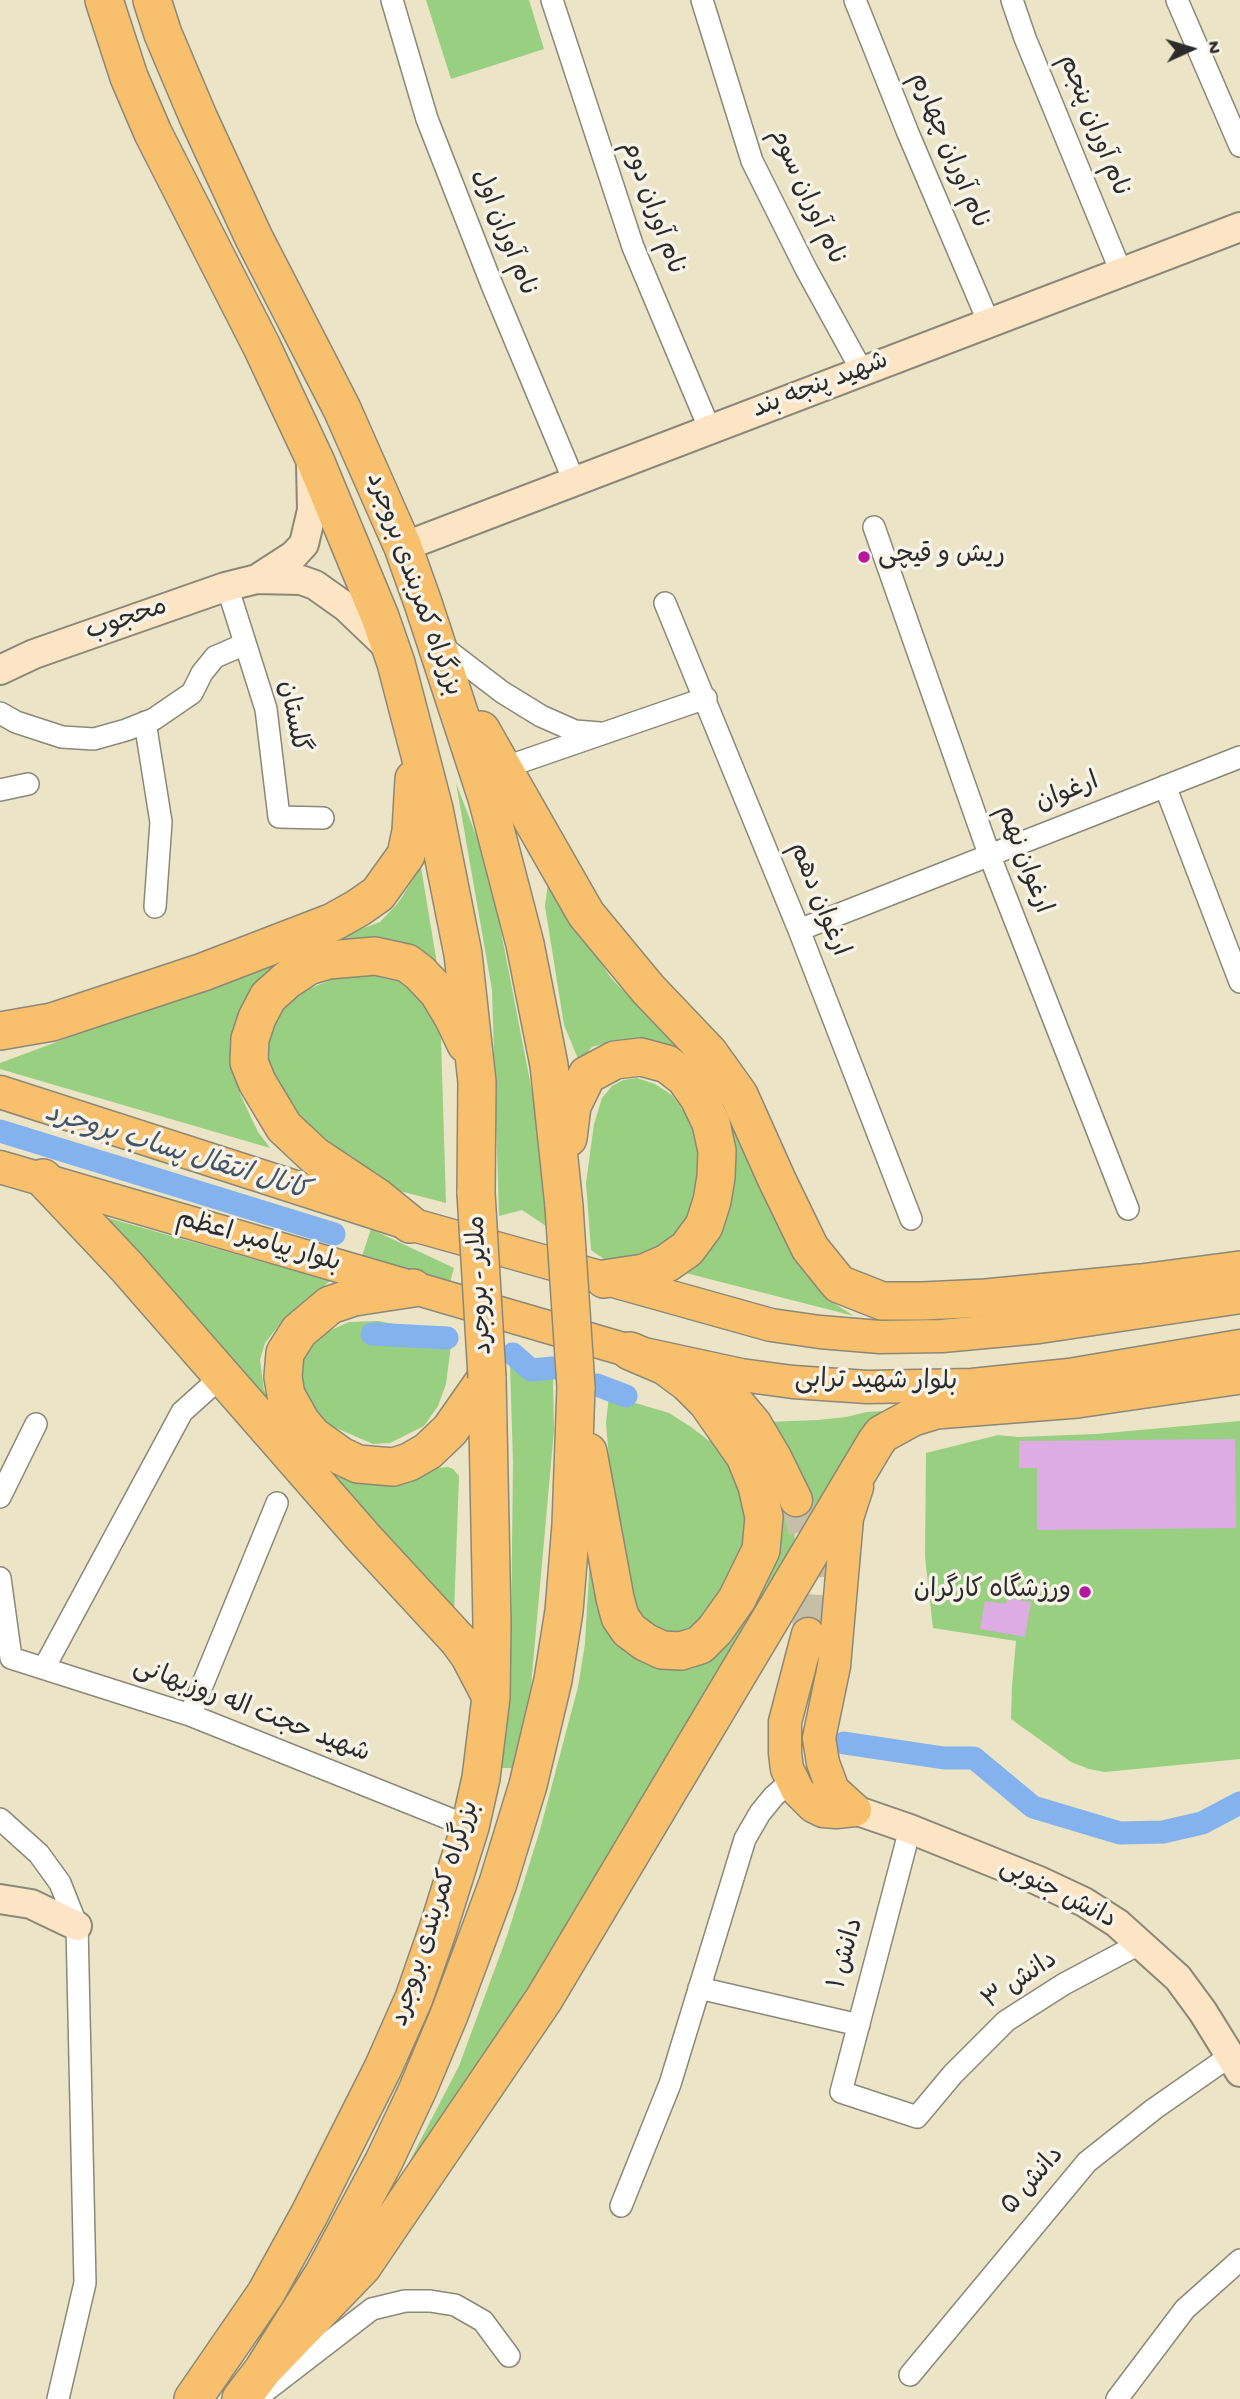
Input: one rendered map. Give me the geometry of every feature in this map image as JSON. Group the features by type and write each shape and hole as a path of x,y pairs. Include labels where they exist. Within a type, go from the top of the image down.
{"highway":[{"name":"بزرگراه کمربندی بروجرد","path":"104,0 129,77 153,133 262,347 311,452 392,651 434,809 463,954 477,1082 476,1192"},
{"name":"بزرگراه کمربندی بروجرد","path":"152,0 163,34 199,119 254,237 342,409 403,547 487,798 525,944 549,1065 564,1206"},
{"path":"435,641 473,716 586,914 648,989 709,1053 739,1095 810,1248 839,1284 882,1301 923,1301 1141,1283 1240,1270"},
{"path":"0,1031 52,1022 203,972 333,922 378,894 406,855 411,831 415,758 407,705"},
{"path":"410,1224 378,1198 315,1156 284,1127 257,1082 250,1062 250,1039 257,1018 268,997 308,966 349,957 394,958 407,963 438,992 467,1046 477,1082"},
{"path":"604,1279 644,1273 667,1264 687,1249 704,1226 712,1201 717,1151 711,1123 699,1098 685,1078 667,1064 641,1057 615,1060 587,1075 572,1106 566,1148 564,1206 576,1387 620,1617 629,1630 645,1642 662,1650 681,1651 700,1645 737,1599 761,1550 764,1517 757,1486 745,1456 707,1402 688,1383 664,1366 630,1351"},
{"path":"43,1178 126,1266 363,1537 458,1640 491,1697"},
{"name":"ملایر - بروجرد","path":"476,1192 487,1377"},
{"path":"413,1288 354,1297 330,1305 299,1331 285,1353 283,1377 286,1395 301,1422 313,1436 341,1456 358,1464 393,1467 410,1462 436,1444 450,1430 487,1377"},
{"path":"259,2384 362,2267 544,1999 876,1442 890,1429 913,1417 936,1410 1077,1399 1240,1375"},
{"name":"بزرگراه کمربندی بروجرد","path":"193,2399 266,2293 309,2215 383,2068 414,1998 470,1827 481,1778 491,1697 487,1377"},
{"name":"بزرگراه کمربندی بروجرد","path":"241,2399 259,2384 324,2273 384,2161 449,2015 498,1883 528,1785 553,1680 565,1611 576,1387"}],"main road":[{"path":"0,1092 410,1224"},
{"name":"بلوار پیامبر اعظم","path":"0,1167 516,1318"},
{"name":"بلوار شهید ترابی","path":"410,1224 771,1325 880,1337 943,1336 1040,1328 1240,1297"},
{"name":"بلوار شهید ترابی","path":"516,1318 630,1351 741,1375 867,1387 930,1387 1069,1375 1240,1346"},
{"path":"704,1367 755,1423 796,1500"},
{"path":"855,1810 834,1790 823,1763 819,1738 834,1666 847,1518 876,1442"},
{"path":"807,1634 785,1722 785,1753 792,1781 805,1799 823,1811 855,1810"}],"street":[{"name":"نام آوران اول","path":"393,0 427,119 573,481"},
{"name":"نام آوران دوم","path":"552,0 633,247 710,430"},
{"name":"نام آوران سوم","path":"702,0 752,161 862,371"},
{"name":"نام آوران چهارم","path":"855,0 989,323"},
{"name":"نام آوران پنجم","path":"1012,0 1121,272"},
{"path":"1177,0 1240,146"},
{"name":"شهید پنجه بند","path":"403,547 1240,227"},
{"path":"257,579 294,555 304,544 312,510 311,452"},
{"name":"ارغوان نهم","path":"874,527 989,854 1128,1209"},
{"path":"257,579 302,580 315,585 346,607 392,651"},
{"name":"محجوب","path":"0,670 34,654 228,586 257,579"},
{"name":"گلستان","path":"228,586 265,709 279,817 323,818"},
{"name":"ارغوان دهم","path":"665,603 799,930 911,1219"},
{"path":"435,641 502,692 541,716 575,731 605,734"},
{"path":"0,713 16,722 62,737 93,738 154,719 192,693 202,673 215,657 245,644"},
{"path":"503,768 706,698"},
{"path":"145,722 161,822 155,907"},
{"name":"ارغوان","path":"799,930 1240,757"},
{"path":"0,790 27,783"},
{"path":"1165,786 1240,982"},
{"path":"44,1668 182,1412 222,1376"},
{"path":"0,1497 36,1424"},
{"path":"190,1715 277,1503"},
{"path":"0,1578 5,1662"},
{"name":"شهید حجت اله روزبهانی","path":"5,1662 44,1668 190,1715 470,1827"},
{"path":"621,2206 670,2084 745,1839 760,1812 792,1781"},
{"name":"دانش جنوبی","path":"855,1810 1027,1876 1083,1902 1116,1923 1142,1943 1178,1978 1235,2064"},
{"path":"0,1819 39,1854 60,1883 76,1926 85,2283 58,2399"},
{"name":"دانش ۱","path":"841,2092 910,1829"},
{"path":"0,1899 32,1904 76,1926"},
{"name":"دانش ۳","path":"841,2092 917,2117 953,2074 1006,2021 1064,1984 1142,1943"},
{"path":"699,1988 859,2025"},
{"name":"دانش ۵","path":"910,2375 1087,2162 1154,2109 1235,2064"},
{"path":"1117,2399 1185,2309 1240,2260"},
{"path":"259,2384 372,2309 405,2301 455,2305 483,2321 509,2356"}],"green space":[{"path":"426,0 529,0 544,49 451,79"},
{"path":"456,783 489,869 550,1185 549,1228 522,1210 499,1216 492,990"},
{"path":"421,867 437,964 414,949 323,950 235,1076 258,1132 270,1148 0,1069 0,1063 380,922 398,903"},
{"path":"548,882 611,978 717,1087 775,1216 802,1267 829,1300 854,1316 678,1271 730,1153 628,1040 616,1040 592,1047 579,1061 564,1025 545,906"},
{"path":"342,975 369,975 401,982 419,996 432,1016 441,1039 446,1203 396,1190 347,1166 293,1110 265,1058 273,1018 304,991"},
{"path":"637,1078 655,1084 672,1095 692,1123 700,1144 702,1165 689,1222 674,1238 630,1265 604,1259 591,1250 586,1183 594,1124 602,1098 612,1086 623,1080"},
{"path":"94,1214 330,1281 283,1320 265,1343 260,1360 264,1390 282,1422 330,1472 367,1484 388,1482 436,1468 448,1467 459,1476 454,1613"},
{"path":"371,1229 454,1268 450,1282 361,1259"},
{"path":"379,1321 426,1331 451,1345 446,1384 438,1406 424,1426 390,1443 373,1444 327,1424 312,1408 301,1371 303,1352 315,1337 349,1322"},
{"path":"510,1364 531,1380 553,1374 554,1430 531,1686 512,1768 495,1768 511,1638 513,1462"},
{"path":"609,1395 669,1413 691,1427 712,1443 727,1461 737,1480 744,1500 749,1534 703,1630 657,1639 631,1600 610,1471 606,1423"},
{"path":"922,1409 815,1513 812,1495 802,1473 791,1453 766,1422 818,1420 867,1412"},
{"name":"ورزشگاه کارگران","path":"1240,1421 1240,1759 1105,1772 1071,1762 1011,1719 1016,1641 933,1628 925,1557 926,1453 998,1435 1018,1437 1096,1434"},
{"path":"774,1471 794,1520 795,1546 577,1922 404,2172 459,2066 507,1936 540,1830 578,1687 585,1644 590,1556 622,1644 638,1660 660,1665 755,1600 769,1576 778,1528"}],"building":[{"path":"1235,1439 1236,1528 1037,1530 1037,1468 1019,1468 1019,1441"},
{"path":"1007,1598 1031,1602 1025,1637 980,1629 985,1601 1006,1604"}],"waterway":[{"name":"کانال انتقال پساب بروجرد","path":"0,1131 334,1234"},
{"name":"کانال انتقال پساب بروجرد","path":"372,1334 447,1338"},
{"name":"کانال انتقال پساب بروجرد","path":"513,1354 531,1370 553,1368"},
{"name":"کانال انتقال پساب بروجرد","path":"597,1385 626,1396"},
{"name":"کانال انتقال پساب بروجرد","path":"844,1743 944,1758 974,1758 1033,1807 1120,1833 1163,1832 1202,1823 1240,1803"}],"tunnel":[{"path":"796,1500 806,1535 811,1581 808,1634"}],"place":[{"name":"ریش و قیچی","path":"864,557"},
{"name":"ورزشگاه کارگران","path":"1085,1592"}]}
